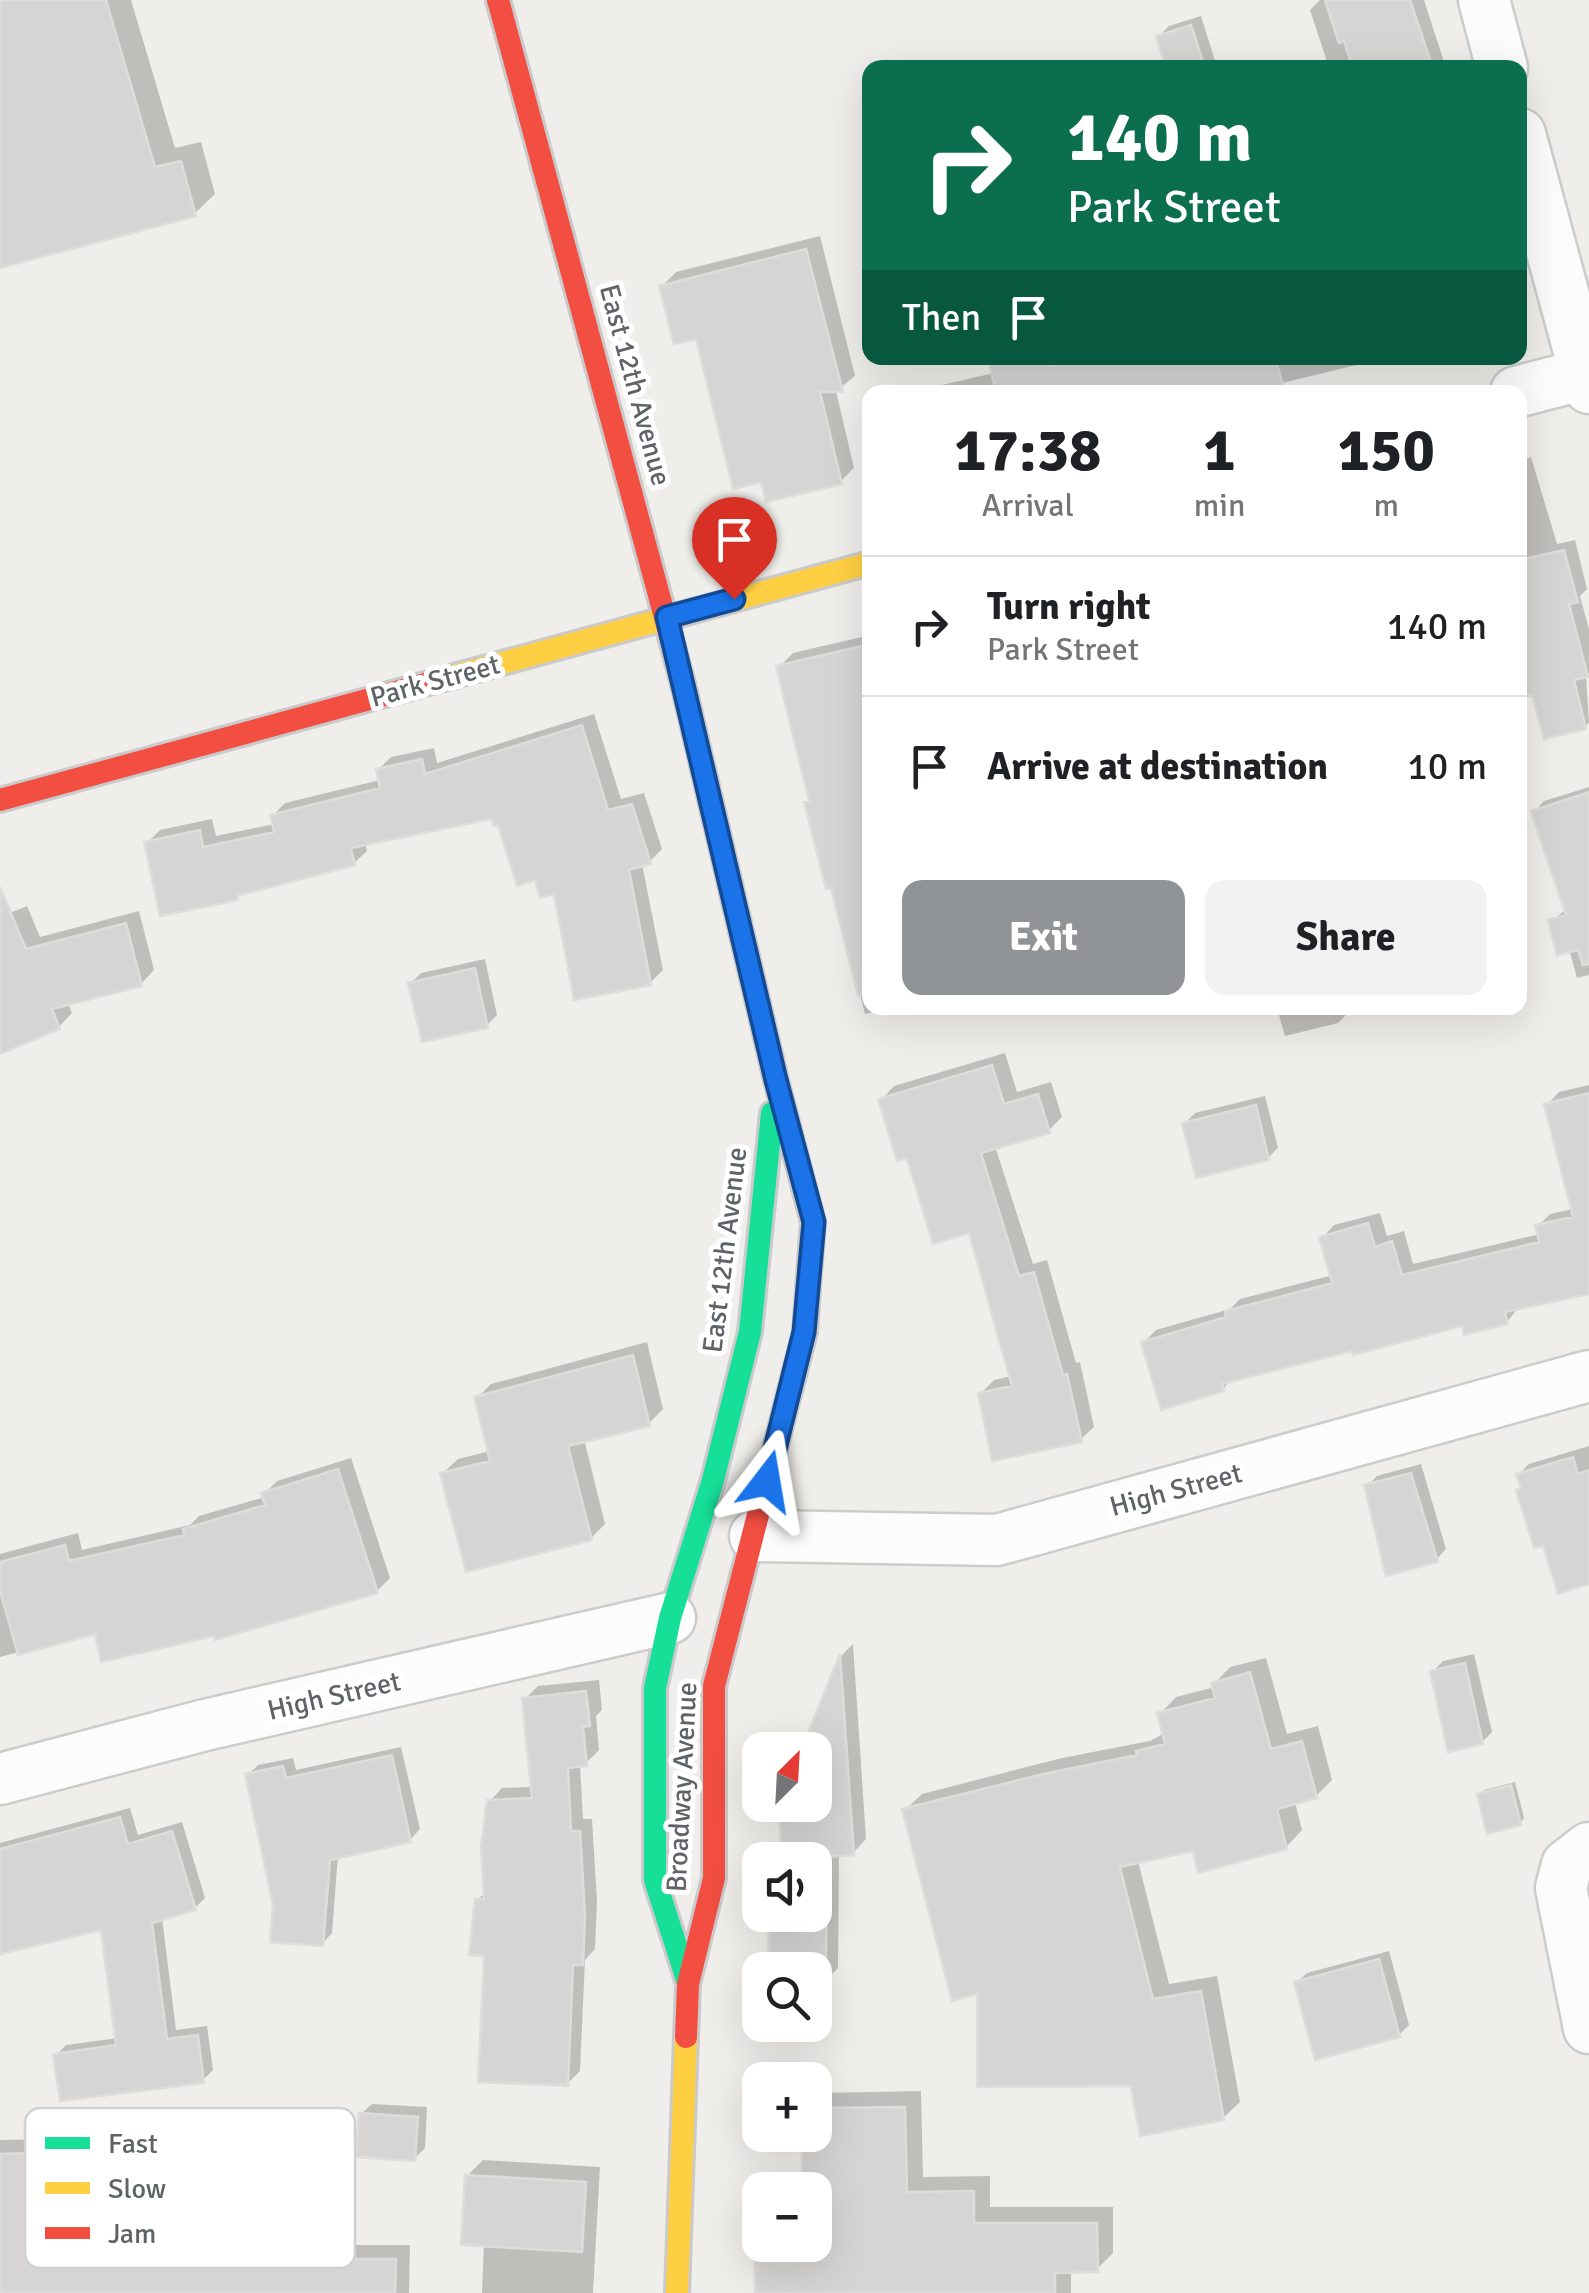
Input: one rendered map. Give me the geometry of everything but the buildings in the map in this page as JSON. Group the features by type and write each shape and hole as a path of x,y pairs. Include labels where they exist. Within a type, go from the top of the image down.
{"street":[{"name":"East 12th Avenue","path":"498,0 667,617 776,1080 814,1222 804,1332 755,1536"},
{"path":"1484,0 1500,60"},
{"path":"1527,159 1588,378 1527,390"},
{"name":"Park Street","path":"0,800 862,566"},
{"name":"East 12th Avenue","path":"692,1540 713,1480 750,1332 776,1080"},
{"name":"High Street","path":"755,1536 998,1540 1589,1376"},
{"name":"Broadway Avenue","path":"678,2293 688,1984 714,1878 714,1686 755,1536"},
{"name":"Broadway Avenue","path":"688,1984 655,1880 655,1688 692,1540"},
{"name":"High Street","path":"0,1779 205,1725 670,1618"},
{"path":"1589,1848 1568,1864 1561,1888 1589,2028"}],"traffic: fast":[{"path":"688,1983 655,1880 655,1688 670,1618 713,1480 750,1332 772,1113"}],"traffic: slow":[{"path":"447,678 862,565"},
{"path":"683,684 813,1222 808,1288"},
{"path":"677,2293 686,2037"}],"traffic: jam":[{"path":"498,0 683,684"},
{"path":"0,800 447,678"},
{"path":"686,2037 688,1984 714,1878 714,1686 805,1332 808,1288"}],"route":[{"path":"734,599 667,617 776,1080 814,1222 804,1332 767,1481"}]}
